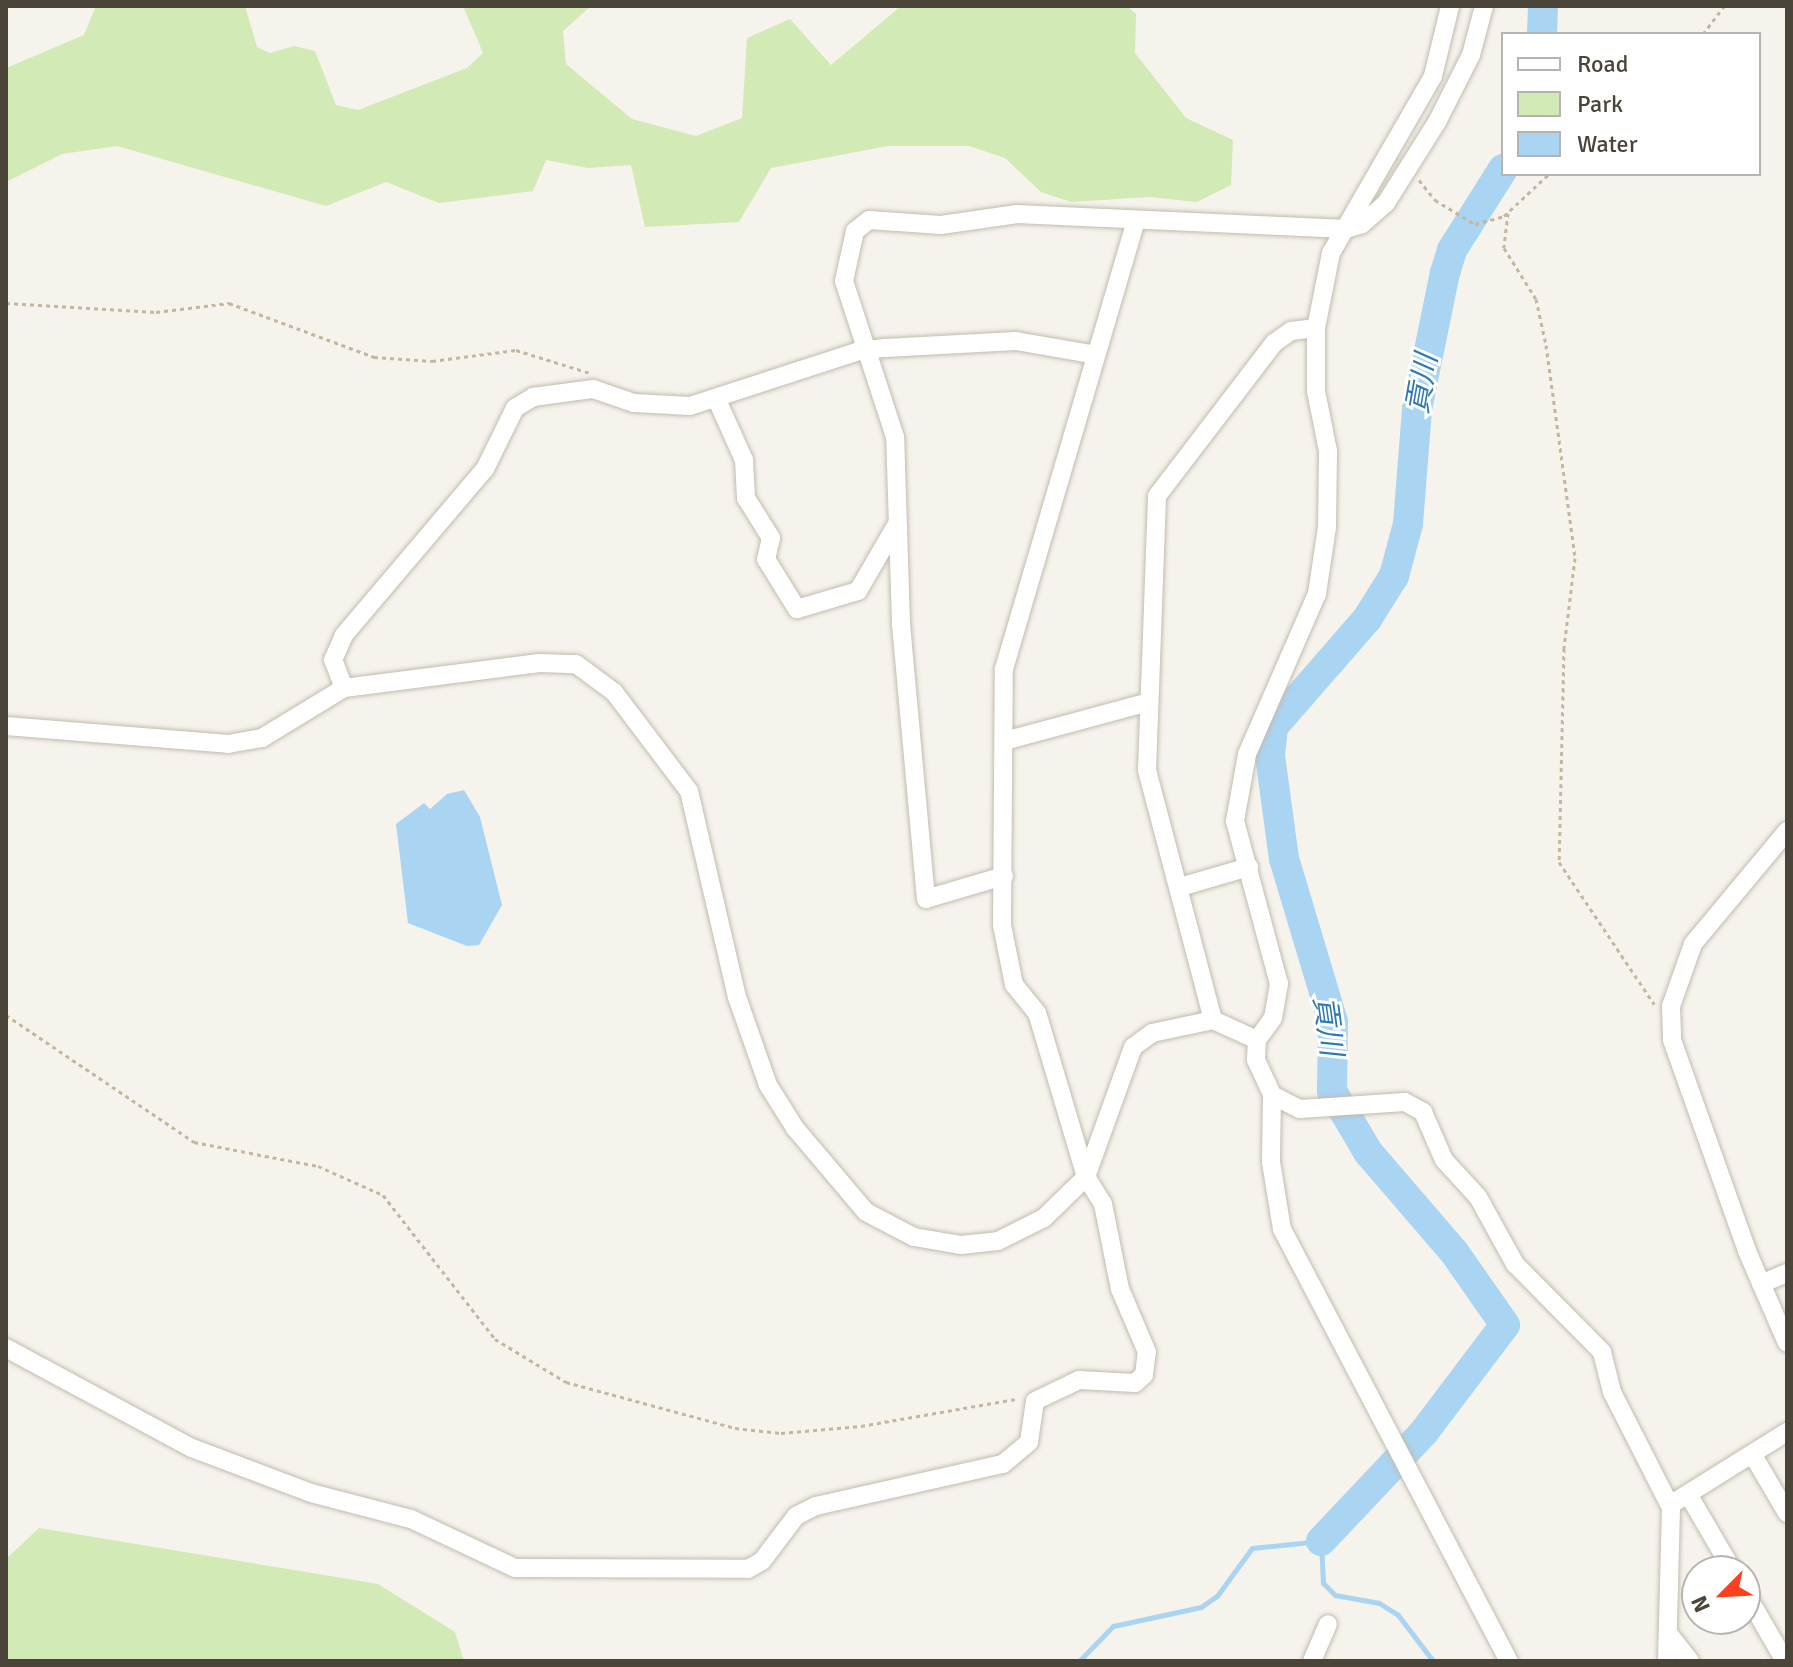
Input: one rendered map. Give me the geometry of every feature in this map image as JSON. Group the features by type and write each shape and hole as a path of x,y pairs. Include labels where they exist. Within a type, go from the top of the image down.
{"street":[{"path":"1450,6 1433,76 1331,253 1316,328 1316,391 1328,451 1327,527 1317,594 1247,754 1235,821 1279,984 1273,1018 1257,1040 1256,1060 1272,1095 1271,1162 1282,1229 1509,1661"},
{"path":"1004,876 926,899 898,522 895,437 871,350 844,281 846,251 869,220 941,225 1017,214 1135,223 1346,229 1373,219 1409,167 1471,55 1484,6"},
{"path":"6,1348 192,1448 311,1493 411,1519 515,1568 748,1569 762,1561 796,1516 816,1506 1003,1464 1021,1454 1035,1401 1090,1378 1135,1383 1149,1368 1120,1289 1103,1204 1086,1177 1037,1013 1014,985 1002,925 1008,740 1004,669 1135,223"},
{"path":"1213,1020 1147,770 1157,496 1274,343 1291,331 1316,328"},
{"path":"344,688 333,660 344,635 485,469 518,405 533,397 593,389 634,403 690,406 871,350 1016,341 1096,355"},
{"path":"717,400 744,460 746,498 771,538 766,559 797,609 858,591 898,522"},
{"path":"6,726 228,744 262,738 344,688 539,663 576,664 614,692 689,791 737,997 768,1085 795,1128 866,1212 914,1237 961,1245 998,1241 1044,1218 1086,1177 1133,1047 1152,1033 1213,1020 1257,1040"},
{"path":"1008,740 1149,702"},
{"path":"1785,835 1693,944 1671,1006 1672,1040 1761,1284 1785,1334"},
{"path":"1180,887 1249,867"},
{"path":"1272,1095 1300,1109 1405,1102 1423,1112 1444,1160 1478,1197 1515,1264 1602,1352 1612,1392 1670,1505 1667,1661"},
{"path":"1761,1284 1787,1273"},
{"path":"1670,1505 1784,1442"},
{"path":"1754,1457 1787,1513"},
{"path":"1688,1494 1724,1555"},
{"path":"1761,1620 1785,1661"},
{"path":"1312,1661 1328,1624"},
{"path":"1668,1633 1690,1661"}],"path":[{"path":"1704,32 1724,6"},
{"path":"1409,167 1435,200 1475,224 1508,213 1547,176"},
{"path":"1508,213 1504,248 1536,299 1546,345 1575,558 1561,693 1559,862 1659,1015"},
{"path":"6,303 156,312 229,303 374,357 432,361 516,350 579,366 601,381"},
{"path":"6,1015 194,1142 318,1166 383,1195 495,1339 566,1382 735,1428 781,1433 907,1419 990,1399 1035,1401"}],"green space":[{"path":"96,6 245,6 257,47 270,53 294,46 315,51 336,105 358,110 467,68 483,53 463,6 591,6 563,31 566,64 632,119 696,136 742,118 747,38 790,19 831,65 901,6 1127,6 1136,14 1135,53 1186,118 1233,140 1231,185 1197,202 1149,197 1071,202 1041,192 1005,158 969,146 888,146 771,168 739,222 645,227 631,165 588,168 546,160 533,191 439,203 386,182 326,206 117,146 62,154 6,182 6,68 84,35"},
{"path":"39,1528 378,1584 455,1632 464,1661 6,1661 6,1559"}],"water":[{"path":"464,790 480,817 502,905 479,945 467,946 408,923 396,824 424,803 430,809 447,794"}],"waterway":[{"name":"貢川","path":"1542,32 1543,6"},
{"name":"貢川","path":"1321,1541 1424,1432 1505,1325 1454,1252 1368,1152 1332,1091 1333,1022 1284,859 1270,755 1273,727 1367,619 1394,576 1408,524 1417,409 1445,273 1452,250 1501,172"},
{"name":"貢川","path":"1079,1661 1113,1626 1201,1607 1217,1596 1252,1548 1321,1541 1323,1583 1335,1595 1379,1603 1398,1615 1433,1661"}]}
